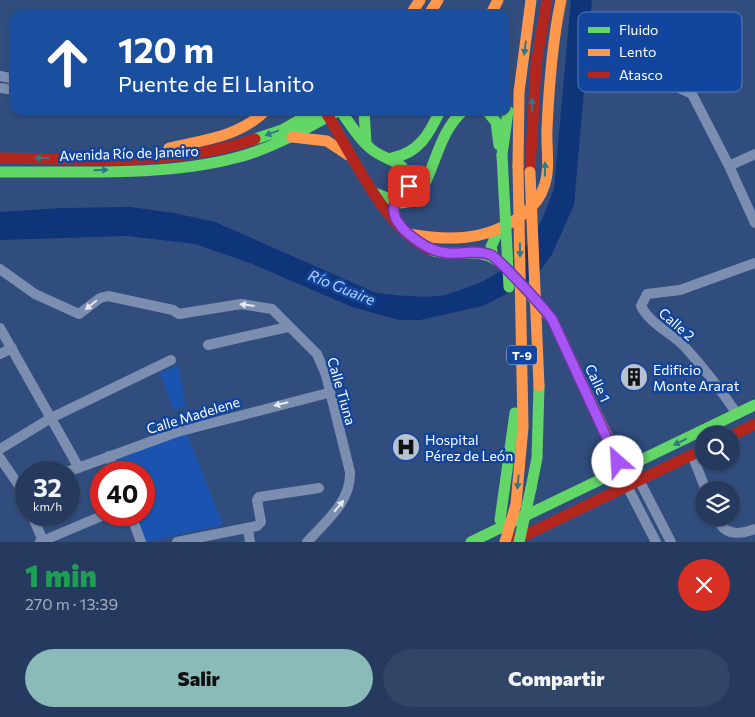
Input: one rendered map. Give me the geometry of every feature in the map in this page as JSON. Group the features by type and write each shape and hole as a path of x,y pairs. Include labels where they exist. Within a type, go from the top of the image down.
{"main road":[{"name":"T-9","path":"510,88 520,14 526,0"},
{"name":"T-9","path":"505,542 516,504 523,427 518,166 519,92 531,0"},
{"name":"T-9","path":"519,542 537,458 539,421 530,172 533,91 538,46 547,0"},
{"path":"409,234 459,240 484,236 498,231 526,212 539,198 543,188 548,93 562,0"},
{"path":"127,159 231,132 252,123 261,115"},
{"name":"Avenida Río de Janeiro","path":"0,158 127,159 198,152 224,148 290,126 308,115"},
{"name":"Avenida Río de Janeiro","path":"0,172 156,169 203,165 236,158 292,137 330,115"},
{"path":"334,115 358,167 375,193 396,220 426,248 436,252 472,252 493,256 491,247 498,231"},
{"path":"335,115 378,155 392,158 403,157 419,148 438,115"},
{"path":"364,115 366,144"},
{"path":"375,193 385,199 408,204 417,198 450,124 459,115"},
{"path":"490,115 496,122 502,155"},
{"name":"T-9","path":"495,542 515,421 502,155 507,115"},
{"path":"292,137 327,141 342,150 358,167"},
{"path":"392,158 402,166 410,177 406,190 395,201 396,220"},
{"name":"Calle 1","path":"493,256 552,319 623,470 627,486"},
{"path":"471,542 755,405"},
{"path":"740,432 755,424"},
{"path":"512,542 695,454"},
{"path":"623,470 639,480"}],"street":[{"path":"688,92 692,94 729,166 755,223"},
{"path":"729,166 755,154"},
{"name":"Calle 2","path":"737,414 712,377 682,345 646,314 641,306 647,294 680,290 755,263"},
{"path":"0,269 11,277"},
{"path":"0,276 11,277"},
{"name":"Calle Tiuna","path":"11,277 53,304 79,314 100,298 108,296 173,310 179,314 241,304 272,310 317,354 326,375 328,393 350,472 351,486 344,501 307,542"},
{"path":"208,345 288,327"},
{"path":"0,328 75,461"},
{"path":"0,354 12,348"},
{"path":"0,449 51,418 171,360"},
{"name":"Calle Madelene","path":"80,468 177,432 328,393"},
{"path":"692,455 702,481"},
{"path":"109,456 111,461"},
{"path":"0,458 15,477"},
{"path":"639,480 671,542"},
{"path":"627,486 656,542"},
{"path":"176,542 248,529 260,525 262,522 257,500 260,496 319,488"},
{"path":"36,526 42,541 90,521"},
{"path":"135,526 141,542"},
{"path":"722,526 724,530 740,535 755,529"},
{"path":"248,529 250,542"}],"shaded area":[{"path":"178,365 186,409 182,407 174,411 160,373"},
{"path":"187,434 223,525 146,542 141,526 155,526 155,461 118,461 116,457"}],"water":[{"name":"Río Guaire","path":"571,0 592,0 591,12 578,12 578,92 584,92 574,205 552,254 538,274 518,288 483,306 420,320 399,320 352,307 250,263 195,244 127,236 0,240 0,212 63,208 130,207 174,213 215,222 376,293 430,297 441,296 481,282 510,263 532,237 548,206 554,188"}],"traffic: fast":[{"path":"255,139 282,130 308,115"},
{"path":"0,172 149,171 207,164 235,158 262,149 288,138 331,115"},
{"path":"344,115 354,131 366,144 377,153 401,165 405,170 409,186 395,201 394,210"},
{"path":"364,115 366,143"},
{"path":"392,158 409,152 416,147 427,135 438,115"},
{"path":"375,193 400,203 414,201 427,178 447,131 459,115"},
{"path":"490,115 496,122 499,145"},
{"path":"502,155 507,115"},
{"path":"502,155 509,287"},
{"path":"493,256 491,247 498,231"},
{"path":"431,250 448,253 482,254 498,261"},
{"path":"531,488 537,458 539,386"},
{"path":"471,542 755,405"},
{"path":"500,520 515,413"},
{"path":"519,542 531,488"}],"traffic: slow":[{"path":"414,10 420,0"},
{"path":"432,10 438,0"},
{"path":"493,10 498,0"},
{"path":"518,166 519,92 531,0"},
{"path":"409,234 438,238 479,235 505,226 518,218 539,198 547,175 550,80 555,32 561,0"},
{"path":"169,148 207,140 232,132 244,127 261,115"},
{"path":"292,137 327,141 348,155"},
{"path":"505,542 516,504 523,427 518,166"},
{"path":"530,172 539,386"},
{"path":"532,297 552,319 623,470 627,486"}],"traffic: jam":[{"path":"530,172 536,64 547,0"},
{"path":"327,115 383,207 398,225 431,250"},
{"path":"0,158 96,160 161,158 224,148 255,139"},
{"path":"740,432 755,424"},
{"path":"513,541 695,453"}],"place":[{"name":"Edificio Monte Ararat","path":"634,377"},
{"name":"Hospital Pérez de León","path":"406,447"}],"route":[{"path":"409,186 404,194 395,201 394,215 402,228 426,248 436,252 472,252 493,256 552,319 618,462"}]}
